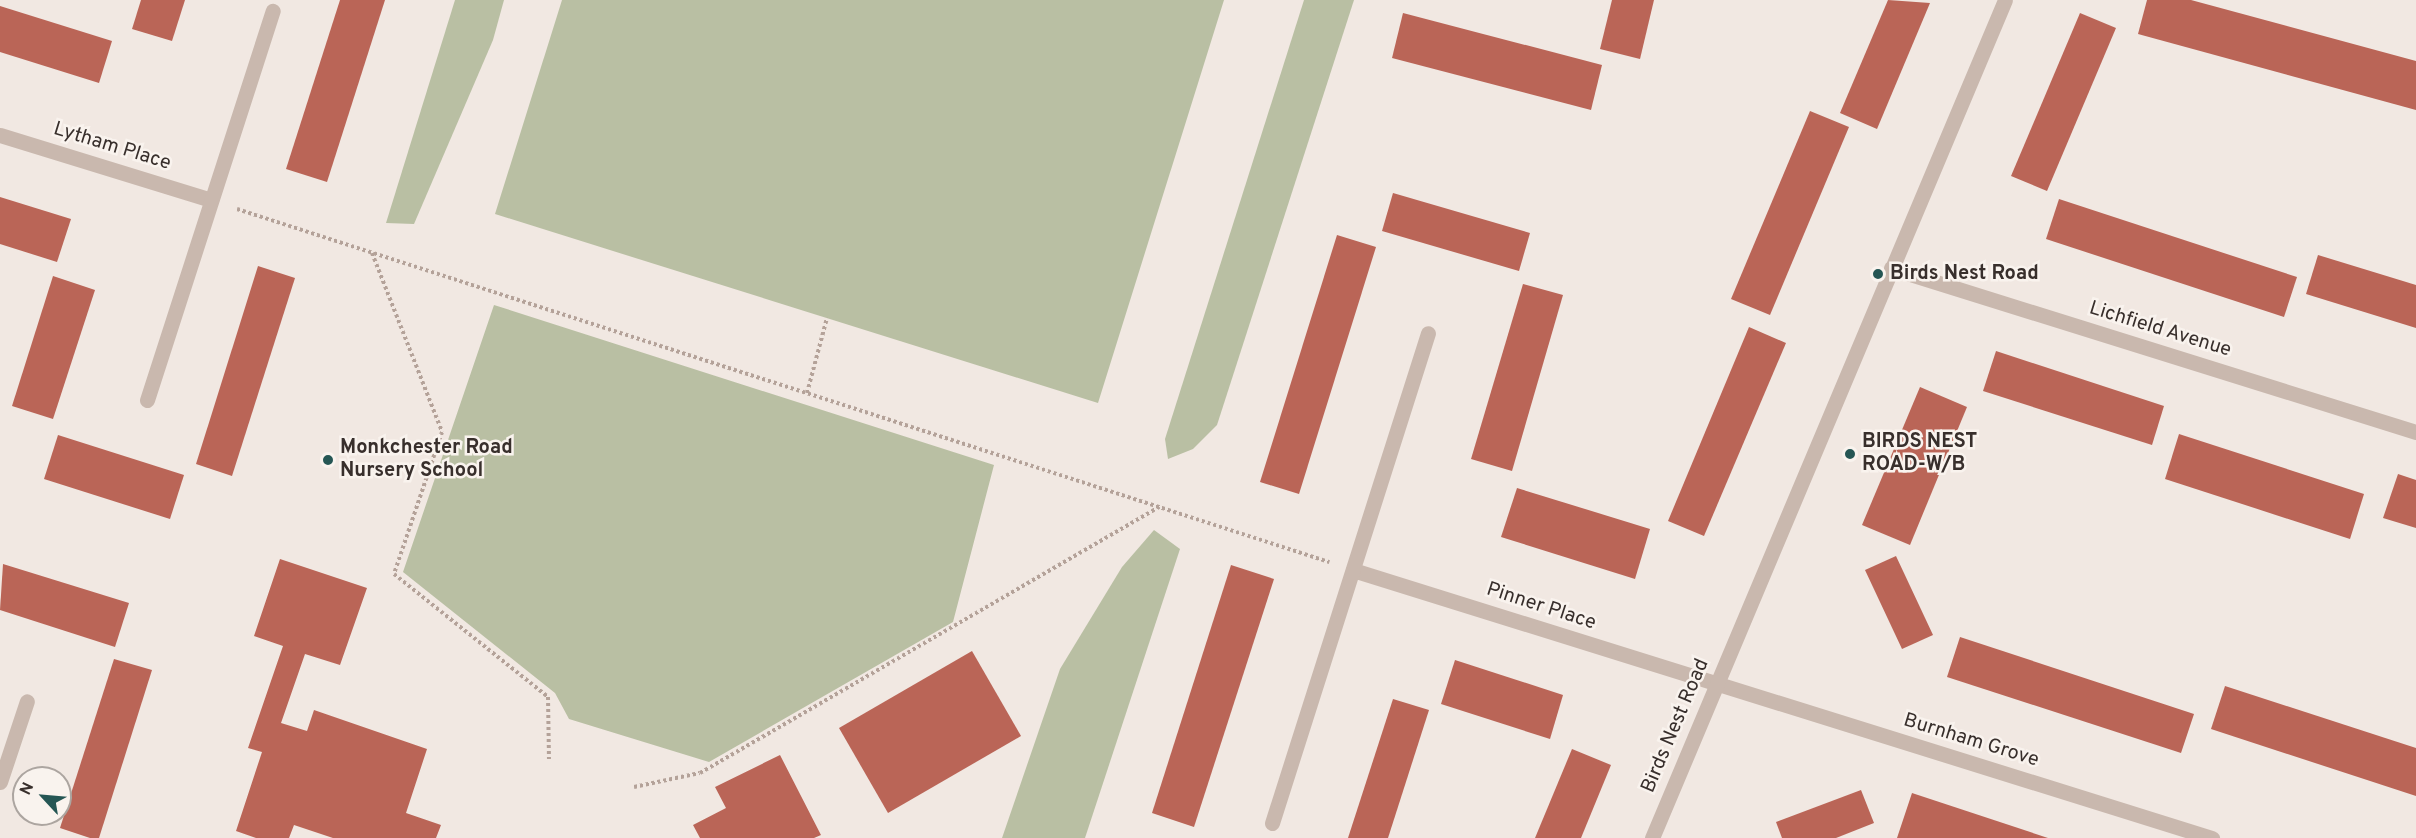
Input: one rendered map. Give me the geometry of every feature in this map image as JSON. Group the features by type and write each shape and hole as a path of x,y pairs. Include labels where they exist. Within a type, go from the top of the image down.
{"street":[{"name":"Birds Nest Road","path":"1652,838 2005,0"},
{"path":"147,400 273,11"},
{"name":"Lytham Place","path":"0,135 211,200"},
{"name":"Lichfield Avenue","path":"1891,268 2416,432"},
{"path":"1272,823 1428,333"},
{"name":"Pinner Place","path":"1353,570 1717,685"},
{"name":"Burnham Grove","path":"1717,685 2212,838"},
{"path":"0,782 27,701"}],"path":[{"path":"211,200 1353,570"},
{"path":"372,252 442,432 394,574 548,697 549,759"},
{"path":"807,393 828,318"},
{"path":"634,787 700,773 1159,507"}],"green space":[{"path":"455,0 504,0 493,40 414,224 386,223"},
{"path":"562,0 1224,0 1098,403 495,214"},
{"path":"1304,0 1354,0 1217,425 1193,449 1168,459 1165,439"},
{"path":"494,305 994,465 953,622 709,762 569,719 555,693 403,572"},
{"path":"1154,530 1180,549 1085,838 1002,838 1060,669 1122,567"}],"building":[{"path":"141,0 185,0 172,41 132,29"},
{"path":"340,0 385,0 327,182 286,169"},
{"path":"1612,0 1654,0 1640,59 1600,49"},
{"path":"1888,0 1930,3 1877,129 1840,113"},
{"path":"2147,0 2191,0 2416,61 2416,110 2138,34"},
{"path":"0,6 112,41 99,83 0,52"},
{"path":"1403,13 1602,65 1591,110 1392,58"},
{"path":"2080,13 2116,28 2047,191 2011,176"},
{"path":"1810,111 1849,127 1770,315 1731,299"},
{"path":"1393,193 1530,233 1519,271 1382,231"},
{"path":"0,197 71,219 57,262 0,244"},
{"path":"2059,199 2297,277 2284,317 2046,239"},
{"path":"1337,235 1376,247 1299,494 1260,482"},
{"path":"2318,255 2416,285 2416,328 2306,294"},
{"path":"258,266 295,278 232,476 196,464"},
{"path":"53,276 95,290 53,419 12,406"},
{"path":"1523,284 1563,295 1512,471 1471,459"},
{"path":"1749,327 1786,343 1704,536 1668,521"},
{"path":"1996,351 2164,406 2152,445 1983,391"},
{"path":"1920,387 1967,407 1910,545 1862,525"},
{"path":"2179,434 2364,494 2350,539 2165,479"},
{"path":"58,435 184,475 170,519 44,479"},
{"path":"2398,474 2416,480 2416,528 2383,518"},
{"path":"1517,488 1650,529 1635,579 1501,537"},
{"path":"1896,556 1933,635 1902,649 1865,570"},
{"path":"280,559 367,588 340,665 305,654 281,723 307,731 314,710 427,749 406,813 441,825 436,838 333,838 294,825 289,838 256,838 236,831 262,752 248,748 283,646 254,636"},
{"path":"3,564 129,603 115,647 0,610"},
{"path":"1231,565 1274,579 1194,827 1152,813"},
{"path":"1960,637 2194,714 2181,753 1947,677"},
{"path":"972,651 1021,736 888,813 839,728"},
{"path":"114,659 152,670 99,838 90,838 60,828 61,826 72,826 72,790"},
{"path":"1455,660 1563,695 1550,739 1441,704"},
{"path":"2225,686 2416,748 2416,796 2211,729"},
{"path":"1393,699 1429,710 1388,838 1348,838"},
{"path":"1572,749 1611,765 1581,838 1535,838"},
{"path":"780,755 821,835 814,838 700,838 693,825 726,808 715,787"},
{"path":"1861,790 1874,823 1836,838 1782,838 1776,822"},
{"path":"1912,793 2048,838 1897,838"}],"place":[{"name":"Birds Nest Road","path":"1878,274"},
{"name":"BIRDS NEST ROAD-W/B","path":"1850,454"},
{"name":"Monkchester Road Nursery School","path":"328,460"}]}
